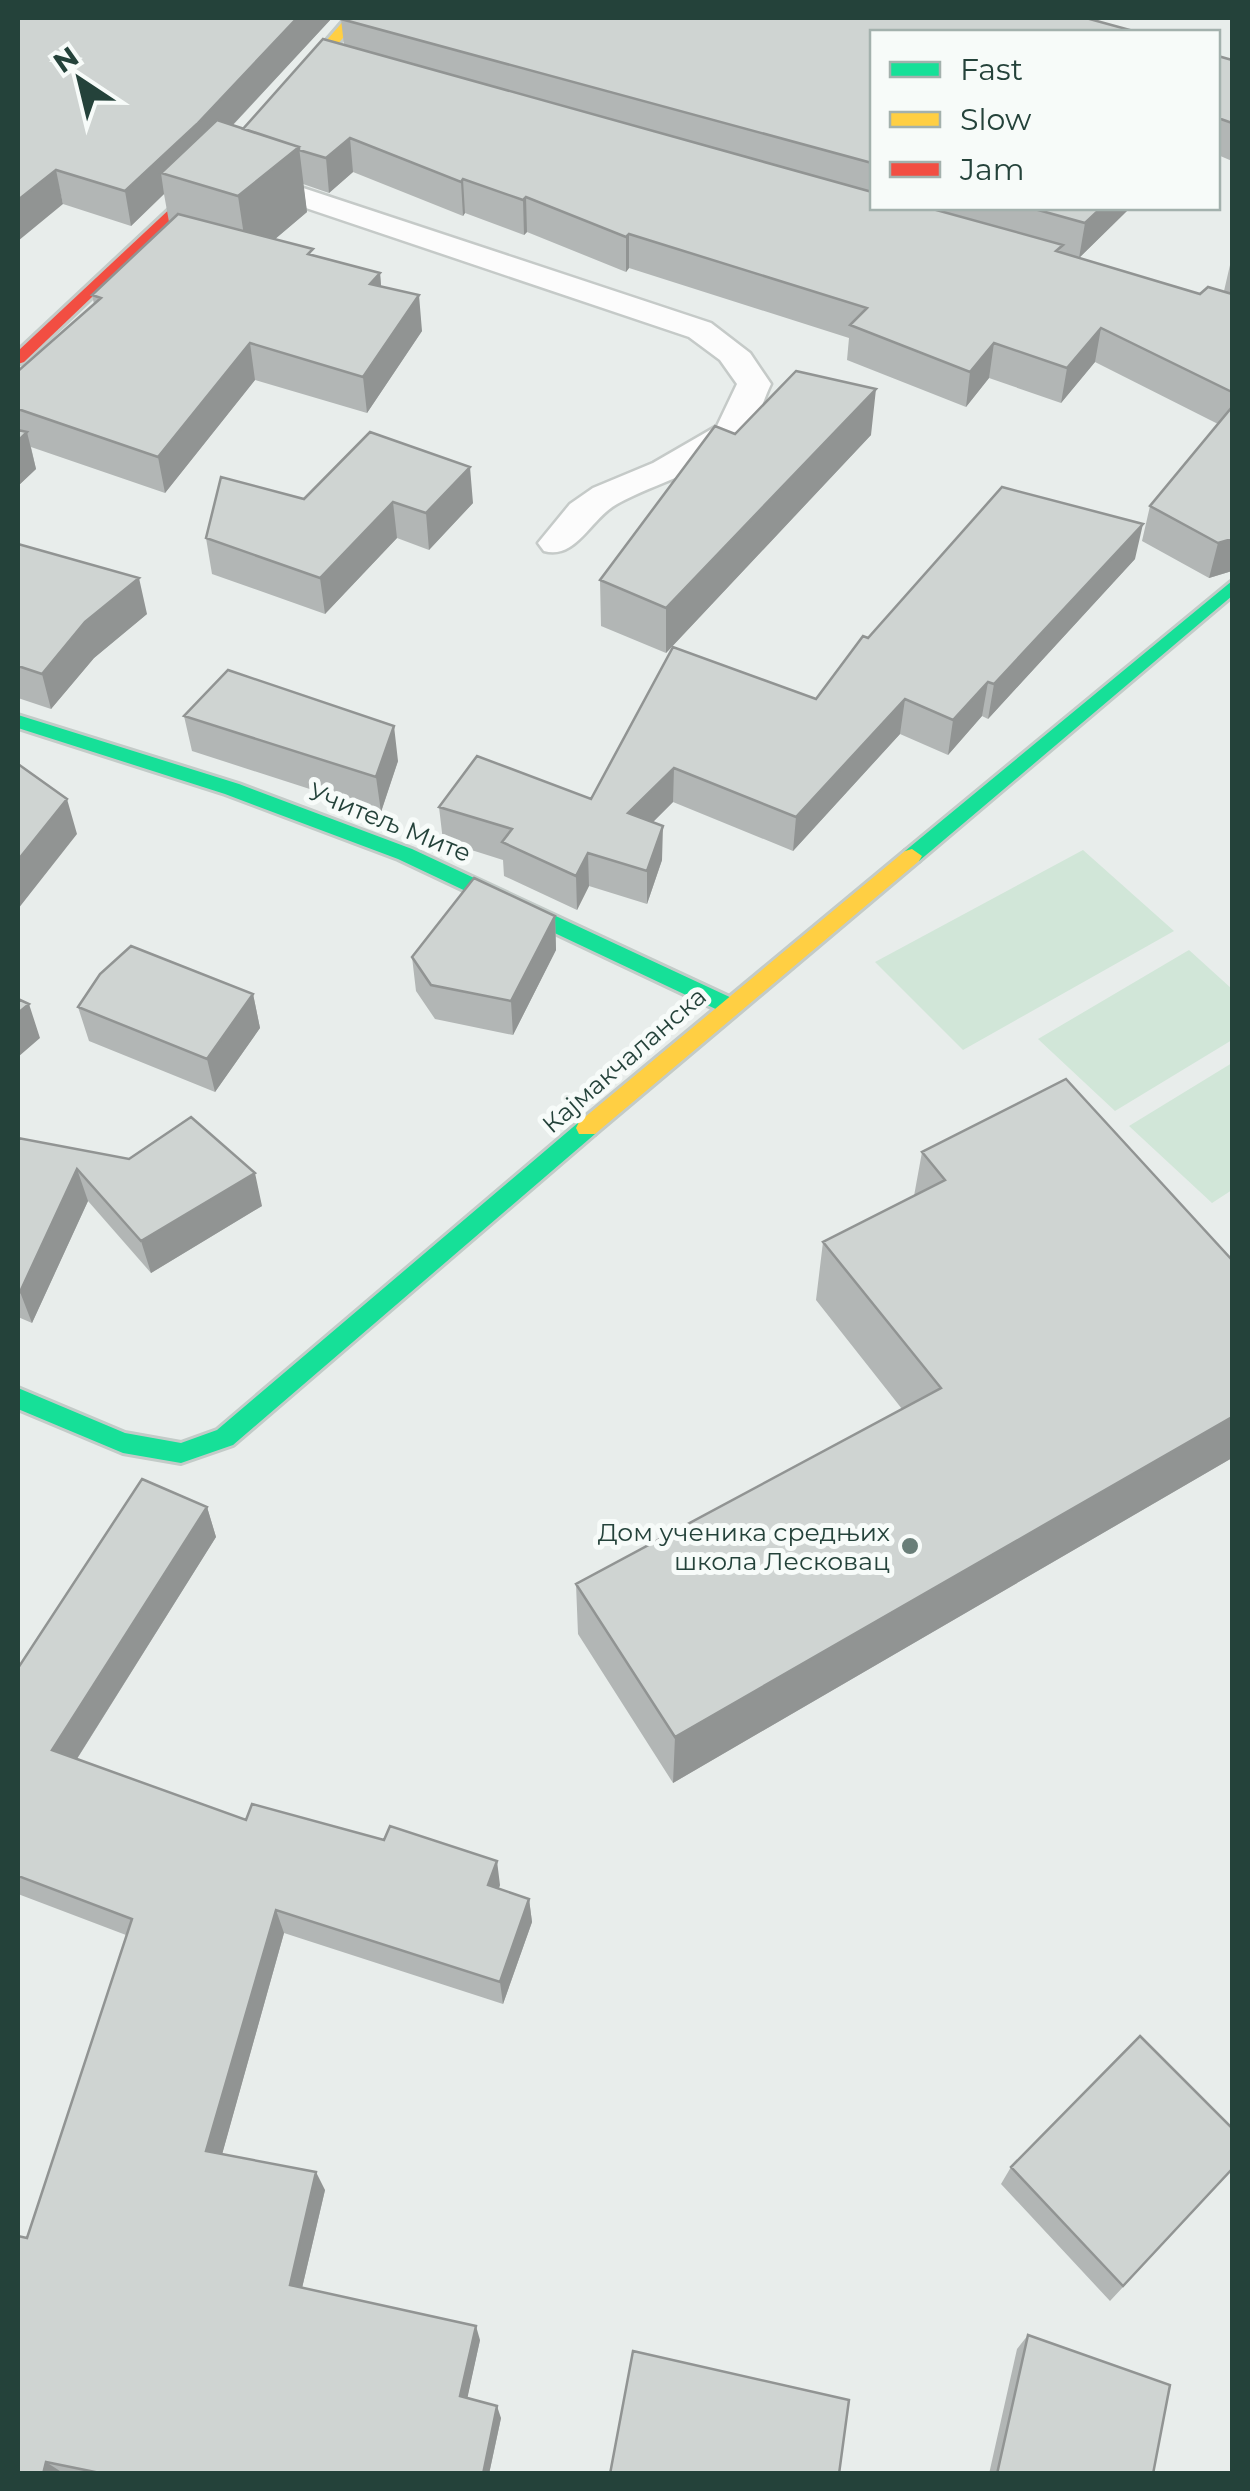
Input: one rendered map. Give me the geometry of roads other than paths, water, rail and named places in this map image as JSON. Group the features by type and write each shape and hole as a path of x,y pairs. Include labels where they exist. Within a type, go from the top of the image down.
{"street":[{"path":"269,114 353,18"},
{"path":"18,359 244,141"},
{"name":"Кајмакчаланска","path":"18,1398 123,1443 182,1453 225,1438 729,1006 1068,728 1232,587"},
{"name":"Учитељ Мите","path":"18,720 232,789 405,854 729,1006"}],"lane":[{"path":"320,58 359,69"},
{"path":"218,169 700,330 732,351 754,384 730,432 666,471 605,496 582,512 556,543"}],"place":[{"name":"Дом ученика средњих школа Лесковац","path":"910,1546"}]}
